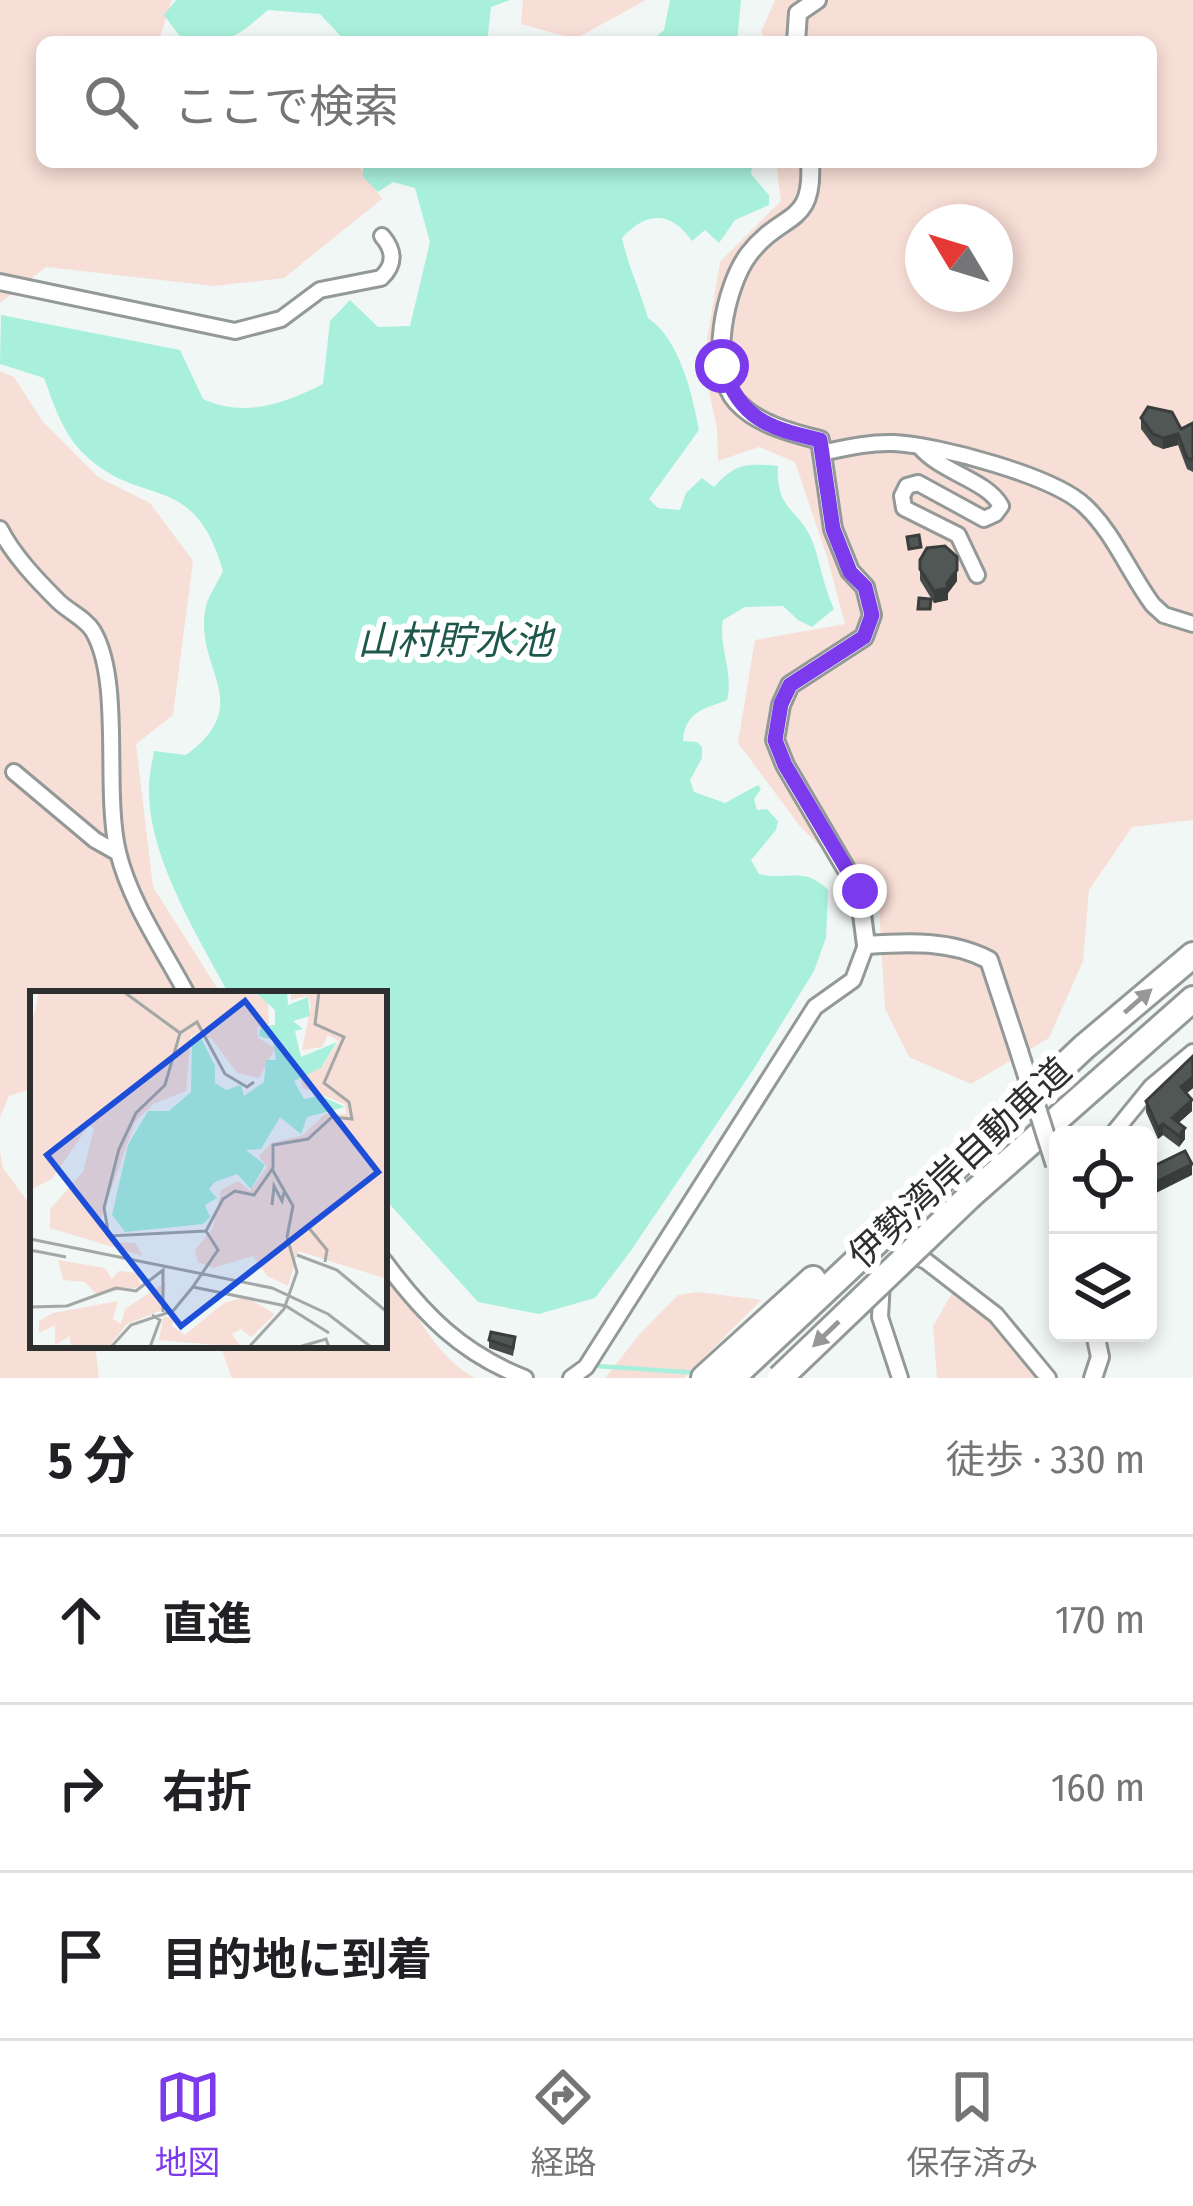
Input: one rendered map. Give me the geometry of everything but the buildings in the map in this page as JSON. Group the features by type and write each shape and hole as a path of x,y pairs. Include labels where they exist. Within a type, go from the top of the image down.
{"highway":[{"name":"伊勢湾岸自動車道","path":"732,1378 944,1168 1193,955"},
{"name":"伊勢湾岸自動車道","path":"780,1378 971,1196 1193,999"},
{"path":"704,1378 944,1168"}],"street":[{"path":"796,36 798,13 818,0"},
{"path":"571,1378 586,1367 815,1007 853,980 866,945 860,891 775,740 781,704 790,685 864,637 872,615 865,587 850,572 833,529 820,440 764,422 735,401 722,366 723,319 747,256 807,205 812,191 810,168"},
{"path":"0,282 195,324 249,330 281,320 320,290 381,278 392,261 390,246 382,236"},
{"path":"821,453 863,444 920,447 984,462 1073,497 1102,526 1153,604 1164,615 1193,624"},
{"path":"920,447 934,463 997,497 1001,506 983,519 917,483 907,486 902,496 904,508 958,535 976,574"},
{"path":"0,529 10,550 92,629 106,672 109,789 118,853 134,896 185,991"},
{"path":"14,772 94,840 118,853"},
{"path":"866,945 920,942 989,960 1049,1144"},
{"path":"1119,1126 1151,1088 1193,1052"},
{"path":"900,1378 880,1317 879,1290 887,1264 906,1252 926,1261 996,1316 1048,1378"},
{"path":"387,1265 420,1310 454,1339 524,1378"},
{"path":"1093,1378 1100,1357 1097,1342"}],"shaded area":[{"path":"0,0 172,0 160,36 36,36 36,168 360,168 382,199 284,278 214,286 46,267 0,303"},
{"path":"523,0 646,0 580,36 521,24"},
{"path":"775,0 1193,0 1193,820 1132,827 1089,890 1083,961 1049,1038 971,1084 909,1057 885,1009 879,906 799,825 738,743 755,640 845,624 795,462 759,447 718,461 717,428 703,364 720,262 781,201 777,168 1157,168 1157,36 763,36 761,32"},
{"path":"0,371 14,377 43,422 98,477 150,503 193,561 173,715 136,744 153,887 219,991 30,991 30,1089 9,1096 0,1117"},
{"path":"0,1151 3,1168 30,1205 30,1348 95,1348 99,1378 0,1378"},
{"path":"387,1261 433,1340 475,1378 232,1378 221,1348 387,1348"},
{"path":"698,1292 761,1300 684,1378 605,1378 678,1295"},
{"path":"953,1292 1034,1353 1048,1378 937,1378 933,1326"}],"water":[{"path":"176,0 510,0 491,7 489,36 340,36 320,14 268,10 232,36 180,36 164,15"},
{"path":"670,0 741,0 738,36 657,36 664,30"},
{"name":"山村貯水池","path":"363,168 752,168 751,174 769,195 769,205 735,220 719,243 705,230 692,241 676,224 658,218 641,223 622,238 648,318 668,340 683,368 699,430 649,499 658,508 680,510 686,493 702,478 714,487 742,466 778,466 781,493 808,532 834,609 812,627 783,606 745,607 723,620 727,700 691,718 683,741 702,747 702,758 690,780 694,792 725,803 758,785 761,789 754,799 757,810 767,809 778,821 751,860 759,874 803,876 828,890 826,938 814,971 753,1070 595,1298 539,1314 478,1302 387,1201 387,991 227,991 166,868 149,789 154,751 186,755 218,718 218,684 204,628 207,602 223,571 211,538 196,517 180,503 103,470 69,435 44,378 0,364 1,315 180,350 203,399 219,405 264,406 323,384 330,321 350,300 378,327 410,326 430,242 415,188 393,182 378,192 363,177"}],"waterway":[{"path":"597,1366 699,1373"}],"route":[{"path":"722,366 735,401 764,422 820,440 833,529 850,572 865,587 872,615 864,637 790,685 781,704 775,740 860,891"}]}
